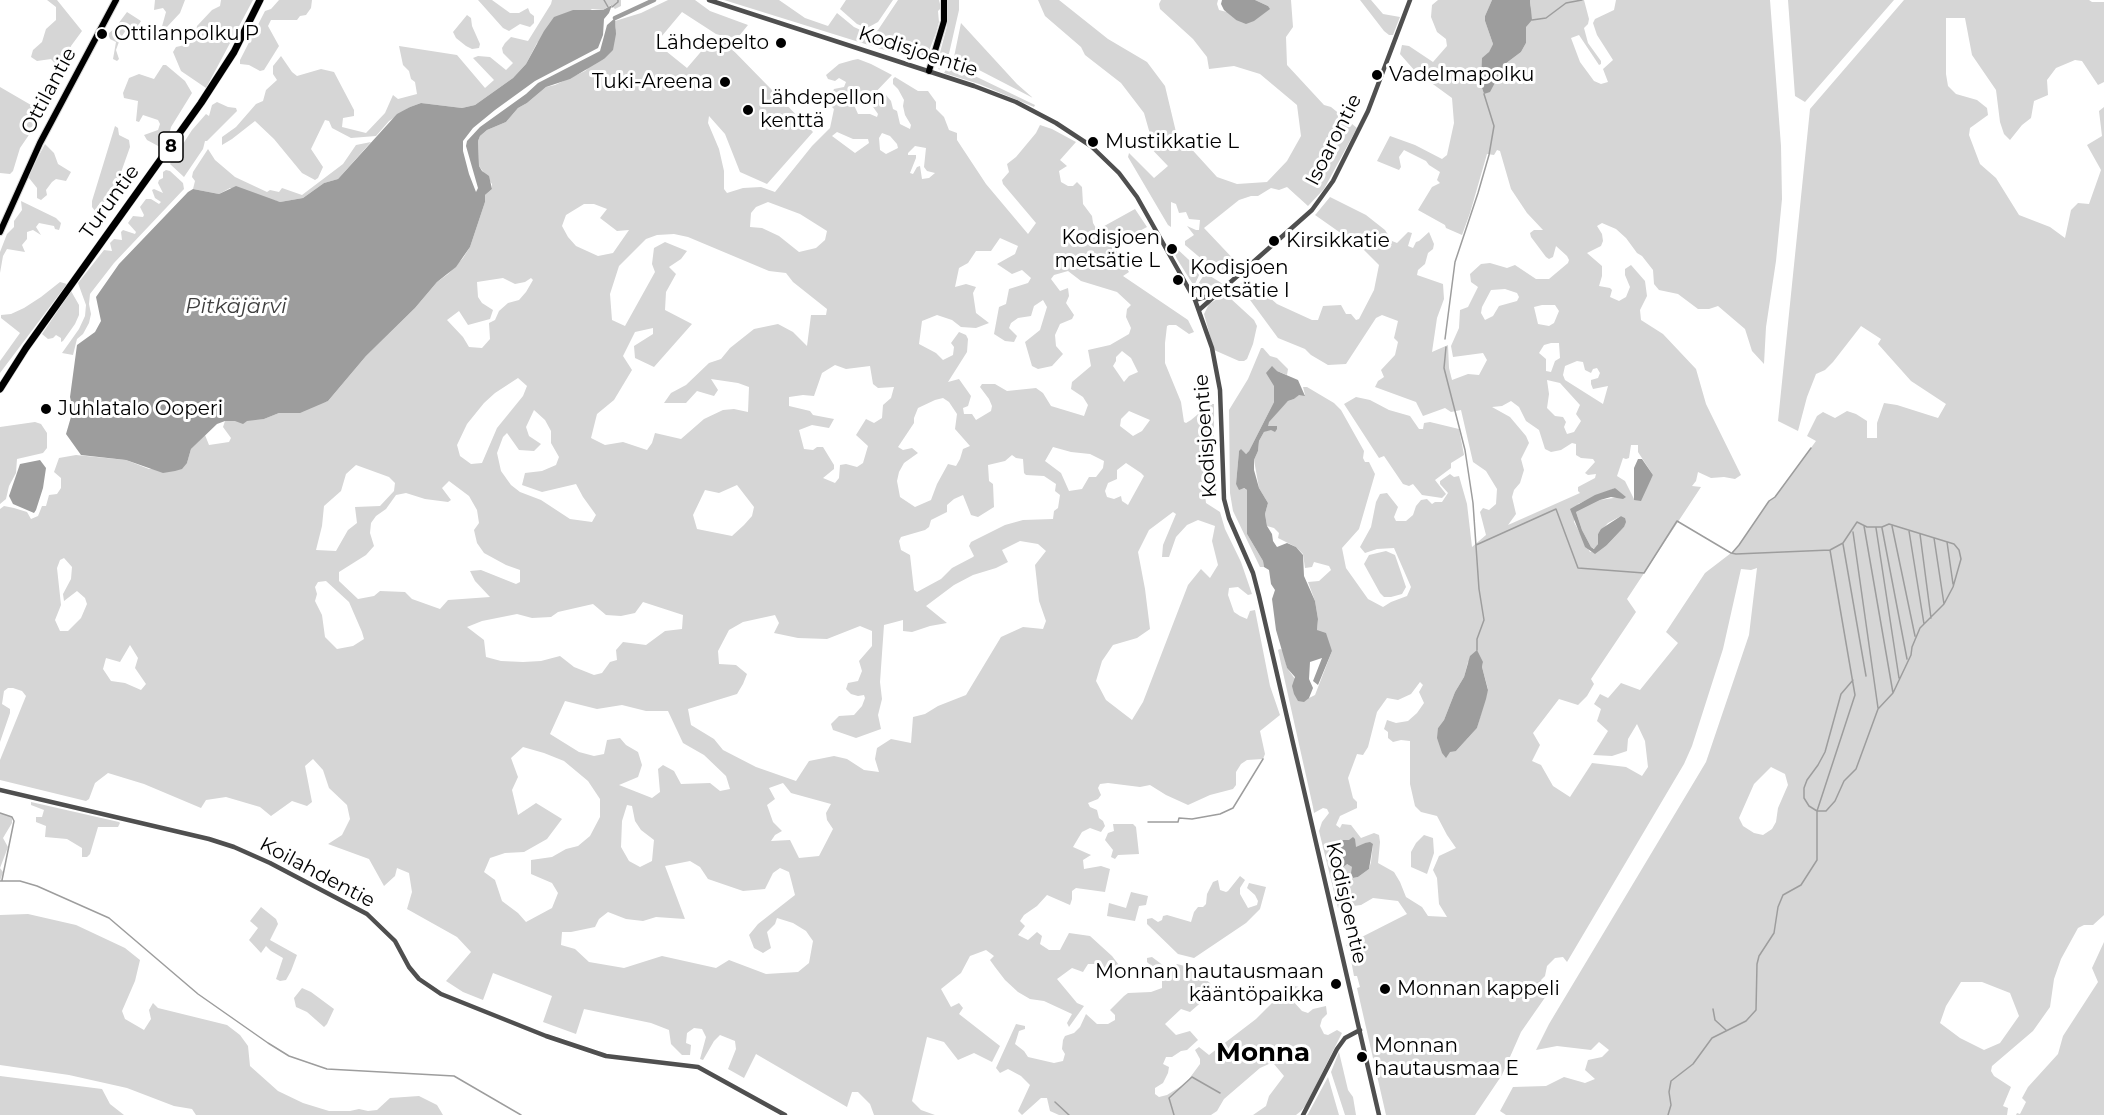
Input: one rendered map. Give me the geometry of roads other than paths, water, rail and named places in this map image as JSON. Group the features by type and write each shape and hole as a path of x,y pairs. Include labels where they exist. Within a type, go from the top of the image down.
{"highway":[{"name":"Turuntie","path":"1,385 201,103 234,52 260,0"}],"main road":[{"name":"Ottilantie","path":"0,232 40,143 116,0"},
{"path":"929,71 944,21 944,0"}],"street":[{"name":"Kodisjoentie","path":"709,0 974,86 1025,106 1091,146 1133,190 1195,300 1212,348 1220,390 1224,499 1229,518 1253,573 1259,596 1379,1115"},
{"name":"Isoarontie","path":"1199,310 1221,293 1312,210 1333,181 1368,111 1410,0"},
{"name":"Isoarontie","path":"1195,300 1221,293"},
{"name":"Koilahdentie","path":"0,790 209,839 234,847 270,863 367,914 395,941 419,979 441,994 546,1036 606,1056 698,1067 784,1115"},
{"path":"1303,1115 1337,1048 1345,1038 1360,1030"}],"water":[{"path":"1222,0 1255,0 1270,9 1246,24 1236,20 1224,10"},
{"path":"1492,0 1530,0 1532,20 1526,27 1526,43 1521,52 1505,64 1490,92 1484,94 1481,85 1482,58 1493,44 1485,16"},
{"name":"Pitkäjärvi","path":"612,5 604,19 603,35 598,48 535,81 473,128 463,141 463,151 476,192 478,188 466,146 467,141 480,127 538,83 600,51 607,25 615,18 616,34 613,50 604,59 570,79 546,87 518,108 506,122 487,130 480,136 478,141 479,166 489,176 492,189 485,195 485,202 470,247 456,267 437,282 415,308 366,356 328,401 300,413 279,413 243,424 225,421 217,424 191,449 187,463 182,469 175,471 163,473 126,460 81,455 66,434 73,410 70,397 77,345 95,332 101,321 96,297 119,264 188,192 193,189 219,194 236,186 280,202 303,198 324,183 338,179 397,114 421,103 462,108 475,105 513,78 526,64 554,17 573,10 603,10"},
{"path":"1272,366 1277,371 1298,380 1305,396 1299,395 1288,401 1269,422 1268,426 1277,426 1277,429 1275,432 1271,430 1264,432 1254,460 1254,470 1259,488 1268,503 1265,514 1273,541 1277,547 1287,543 1296,547 1303,555 1304,576 1315,601 1317,630 1326,633 1332,651 1318,685 1313,681 1322,658 1310,662 1309,679 1313,688 1309,698 1304,702 1298,701 1294,694 1292,686 1295,677 1287,668 1276,630 1272,599 1275,590 1271,584 1269,570 1264,567 1263,561 1247,534 1247,490 1244,488 1239,490 1236,484 1239,451 1241,449 1246,454 1249,451 1274,402 1274,386 1266,373"},
{"path":"1638,459 1642,459 1653,475 1641,501 1634,500 1634,468"},
{"path":"40,460 46,468 43,488 34,513 13,504 9,496 20,464"},
{"path":"1615,488 1626,497 1600,500 1576,512 1582,530 1594,549 1598,544 1598,534 1601,529 1621,516 1625,518 1624,527 1595,554 1585,547 1570,509 1595,495"},
{"path":"1477,650 1483,662 1482,667 1488,690 1486,699 1477,728 1456,751 1450,752 1446,758 1437,738 1438,728 1464,677 1470,656"},
{"path":"1353,837 1356,847 1370,842 1373,844 1369,869 1353,878 1352,867 1347,864 1342,868 1337,853 1342,840 1349,840"}],"waterway":[{"path":"604,0 608,7"},
{"path":"612,7 618,0"},
{"path":"615,18 654,0"},
{"path":"1532,20 1546,18 1566,3 1582,0"},
{"path":"1445,339 1455,262 1489,155 1494,126 1484,94"},
{"path":"1446,347 1444,368 1465,450 1473,503 1479,589 1484,620 1477,639 1477,650"},
{"path":"1732,553 1811,448"},
{"path":"1476,545 1556,509 1578,568 1644,573 1677,521 1736,554 1830,550 1843,543 1857,522 1867,527 1882,527 1889,524 1954,544 1959,550 1961,559 1953,587 1944,604 1920,628 1911,655 1893,693 1878,709 1856,769 1844,781 1835,801 1826,811 1817,811 1809,806 1804,798 1804,788 1825,752 1841,694 1853,680"},
{"path":"1864,526 1893,693"},
{"path":"1892,526 1915,636"},
{"path":"1876,528 1899,678"},
{"path":"1882,528 1907,659"},
{"path":"1909,531 1924,624"},
{"path":"1853,532 1878,708"},
{"path":"1920,534 1931,618"},
{"path":"1934,538 1944,604"},
{"path":"1947,542 1953,584"},
{"path":"1843,544 1866,676"},
{"path":"1668,1115 1671,1105 1669,1092 1671,1081 1693,1064 1712,1038 1746,1021 1756,1010 1757,964 1759,956 1774,933 1778,907 1783,895 1801,885 1817,860 1817,811 1855,695 1830,550"},
{"path":"1148,822 1178,822 1179,818 1192,819 1220,814 1233,808 1263,759"},
{"path":"0,813 12,817 14,821 2,880"},
{"path":"0,881 20,881 37,886 109,918 198,994 289,1056 327,1069 454,1076 521,1115"},
{"path":"1713,1009 1715,1020 1726,1030"},
{"path":"1174,1115 1169,1098 1192,1077 1220,1093"},
{"path":"1055,1102 1069,1115"}],"place":[{"name":"Ottilanpolku P","path":"102,34"},
{"name":"Lähdepelto","path":"781,43"},
{"name":"Vadelmapolku","path":"1377,75"},
{"name":"Tuki-Areena","path":"725,82"},
{"name":"Lähdepellon kenttä","path":"748,110"},
{"name":"Mustikkatie L","path":"1093,142"},
{"name":"Kirsikkatie","path":"1274,241"},
{"name":"Kodisjoen metsätie L","path":"1172,249"},
{"name":"Kodisjoen metsätie I","path":"1178,280"},
{"name":"Juhlatalo Ooperi","path":"46,409"},
{"name":"Monnan hautausmaan kääntöpaikka","path":"1336,984"},
{"name":"Monnan kappeli","path":"1385,989"},
{"name":"Monnan hautausmaa E","path":"1362,1057"}],"district":[{"name":"Monna","path":"1263,1053"}]}
